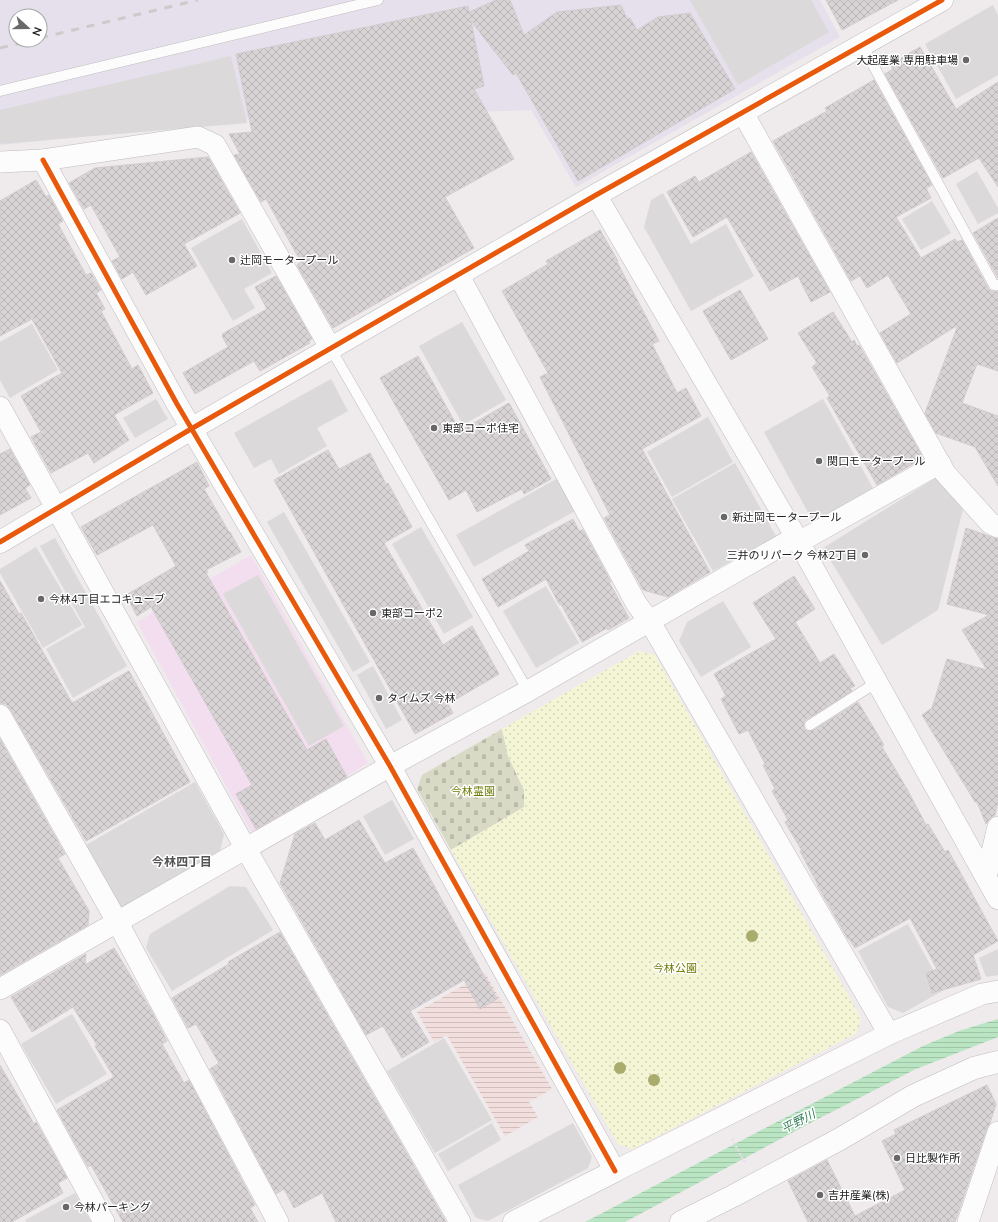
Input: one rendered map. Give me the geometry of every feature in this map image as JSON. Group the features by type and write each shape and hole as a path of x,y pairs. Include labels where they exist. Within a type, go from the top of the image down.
{"street":[{"path":"0,542 191,429 459,276 596,195 942,0"},
{"path":"743,113 945,473 990,523 998,527"},
{"path":"0,162 44,160 198,137 215,145 331,349"},
{"path":"44,160 191,429 390,766 615,1171"},
{"path":"596,195 797,540 998,899"},
{"path":"459,276 636,603 650,622 889,1034"},
{"path":"0,407 58,508 246,849 460,1222"},
{"path":"0,989 118,923 390,766 528,691 797,540 940,463"},
{"path":"0,715 118,923 278,1222"},
{"path":"986,877 998,827"},
{"path":"514,1222 889,1034 982,994 998,992"},
{"path":"0,1030 104,1222"},
{"path":"681,1222 840,1139 913,1096 974,1068 998,1062"},
{"path":"968,1222 998,1132"}],"lane":[{"path":"0,91 378,0"},
{"path":"862,45 994,285 998,285"},
{"path":"331,349 528,691"},
{"path":"810,725 877,682"}],"path":[{"path":"731,1136 746,1164"}],"shaded area":[{"path":"0,0 820,0 840,37 576,187 531,110 458,113 370,103 211,124 0,145"},
{"path":"690,0 811,0 829,32 738,85"},
{"name":"大起産業 専用駐車場","path":"993,5 998,15 998,75 956,99 925,44"},
{"path":"231,56 247,123 0,144 0,110"},
{"path":"977,171 998,208 998,213 978,224 956,184"},
{"path":"663,193 691,244 726,224 754,276 691,311 644,227 651,200"},
{"path":"932,201 951,233 921,250 902,219"},
{"name":"辻岡モータープール","path":"242,219 272,273 244,289 255,308 233,321 191,248"},
{"path":"462,322 506,400 463,425 419,346"},
{"path":"32,324 58,370 10,398 0,380 0,342"},
{"path":"331,379 348,411 317,428 327,446 279,474 271,459 254,468 234,433"},
{"path":"156,399 168,419 135,438 123,418"},
{"name":"関口モータープール","path":"823,399 874,490 814,523 764,432"},
{"path":"708,417 733,462 672,497 647,452"},
{"name":"新辻岡モータープール","path":"735,463 776,536 713,571 672,499"},
{"path":"942,474 963,509 938,610 882,645 823,548"},
{"path":"560,477 577,510 474,567 456,535"},
{"path":"284,512 370,662 353,672 267,522"},
{"path":"421,527 473,617 444,634 392,544"},
{"path":"55,538 127,666 73,698 46,649 85,627 40,546"},
{"name":"今林4丁目エコキューブ","path":"36,547 82,625 43,648 0,573 0,569"},
{"path":"251,555 368,763 252,833 137,622"},
{"path":"258,575 344,726 309,746 223,594"},
{"path":"546,586 579,643 536,668 503,611"},
{"path":"723,601 751,647 701,677 679,641 687,622"},
{"name":"タイムズ 今林","path":"373,666 402,720 386,729 357,675"},
{"path":"195,782 224,834 220,851 118,911 81,848"},
{"path":"392,800 414,839 385,855 363,816"},
{"path":"230,886 246,887 273,930 172,991 146,948 150,934"},
{"path":"908,924 944,990 903,1013 888,1007 858,951"},
{"path":"998,949 998,975 986,977 979,958"},
{"path":"485,973 552,1089 529,1102 538,1117 505,1136 447,1035 434,1042 417,1012"},
{"path":"72,1014 107,1074 56,1104 21,1044"},
{"path":"444,1038 492,1120 435,1153 387,1071"},
{"path":"492,1123 501,1140 448,1171 438,1154"},
{"path":"573,1123 592,1157 588,1168 488,1221 476,1218 458,1185"},
{"name":"今林パーキング","path":"75,1193 91,1222 26,1222 25,1220"}],"green space":[{"name":"今林公園","path":"639,651 655,655 861,1018 857,1033 633,1149 618,1144 451,850 524,807 524,790 508,756 502,729"},
{"name":"今林霊園","path":"502,729 508,756 524,790 524,807 451,850 417,789 422,775"}],"water":[{"name":"平野川","path":"998,1019 998,1037 916,1069 814,1121 625,1222 585,1222 923,1046 959,1031"}],"building":[{"path":"496,0 510,0 524,35 557,12 621,5 627,19 630,18 637,30 658,17 690,13 735,89 578,181 516,73 513,75 471,21 484,86 474,89 514,159 445,197 474,248 333,328 297,265 301,262 266,199 261,202 234,155 240,154 229,134 252,132 236,54 468,6 469,12"},
{"path":"826,0 898,0 842,30"},
{"path":"920,47 956,109 998,82 998,187 979,158 943,178 885,74 893,69 890,64"},
{"path":"874,80 932,185 926,188 931,198 896,217 921,258 955,239 957,242 962,240 988,288 991,291 998,292 998,371 977,364 962,403 998,416 998,486 975,447 936,433 925,413 958,325 897,363 880,333 911,314 888,275 867,288 860,276 851,281 773,141 827,111 825,108"},
{"path":"751,152 830,292 811,302 798,276 770,291 727,217 693,237 667,192 695,176 699,182"},
{"path":"208,157 240,213 184,244 197,266 146,295 133,272 122,279 112,261 120,257 91,205 84,209 69,183 95,168"},
{"path":"36,180 46,197 49,195 63,221 58,224 86,275 91,273 101,290 96,293 105,309 101,311 132,369 138,365 153,393 114,415 129,440 94,463 88,453 51,473 31,437 41,432 21,396 62,373 32,319 0,336 0,201"},
{"path":"998,218 998,278 973,233"},
{"path":"600,230 618,261 617,262 659,341 652,344 677,393 686,388 701,416 642,449 710,572 668,597 643,590 604,518 610,515 540,377 548,373 502,291 548,264 546,261"},
{"path":"276,276 312,339 309,341 310,343 260,371 254,361 195,394 183,373 228,347 222,334 267,309 255,287"},
{"path":"740,290 768,339 731,360 703,311"},
{"path":"833,312 852,342 854,340 857,346 859,345 921,454 918,461 877,485 827,398 830,396 812,367 817,363 798,333"},
{"path":"418,356 460,431 509,403 551,479 524,494 522,489 477,512 466,490 449,500 380,378"},
{"path":"10,449 30,485 25,488 31,498 0,515 0,454"},
{"path":"328,450 339,469 370,453 386,484 388,483 412,527 384,543 443,645 472,626 499,674 448,704 453,713 415,734 274,480"},
{"path":"197,462 209,486 204,489 241,552 206,570 208,572 206,573 307,750 326,739 347,777 256,829 236,794 252,785 151,607 137,616 126,595 176,566 153,525 97,555 81,527"},
{"path":"573,519 579,531 583,530 629,618 582,642 546,579 498,607 482,579 529,551 525,545"},
{"path":"966,528 998,539 998,802 995,815 990,818 986,824 977,802 975,802 922,715 932,708 947,659 987,670 962,630 989,615 947,604"},
{"path":"794,576 815,609 795,622 820,663 834,654 855,686 850,688 852,691 806,720 804,722 804,728 807,731 814,730 858,702 884,745 882,747 926,825 928,824 945,852 948,850 998,941 973,955 981,979 932,993 926,973 937,969 910,918 855,948 848,939 817,885 800,851 802,851 785,822 788,820 772,791 775,789 763,765 765,764 748,730 739,734 721,699 726,696 714,674 776,639 753,603"},
{"path":"0,581 19,614 21,613 72,703 129,671 190,782 86,841 10,709 6,704 0,703"},
{"path":"0,739 65,854 58,858 89,911 88,925 0,975"},
{"path":"359,820 385,863 413,848 497,999 480,1009 464,980 410,1011 429,1042 402,1058 383,1026 366,1035 280,883 295,834 315,823 325,840"},
{"path":"280,932 446,1222 336,1222 322,1193 294,1208 284,1189 276,1194 210,1069 219,1063 196,1024 188,1028 172,998 229,964 228,962"},
{"path":"114,948 151,1010 167,1041 162,1044 184,1083 189,1080 255,1205 250,1208 258,1222 123,1222 91,1165 88,1167 57,1110 114,1077 95,1046 97,1045 73,1007 32,1032 11,997 86,954 85,965"},
{"path":"0,1065 34,1124 36,1122 67,1178 58,1183 63,1193 12,1222 0,1222"},
{"path":"987,1085 996,1104 955,1222 808,1222 788,1181 827,1160 855,1216 905,1190 882,1141 896,1134 894,1130"}],"railway":[{"path":"48,36 198,0"},
{"path":"0,48 8,46"}],"cycle path":[{"path":"0,542 191,429 596,195 942,0"},
{"path":"43,160 177,404 390,766 615,1171"}],"place":[{"name":"大起産業 専用駐車場","path":"966,60"},
{"name":"辻岡モータープール","path":"232,260"},
{"name":"東部コーポ住宅","path":"434,428"},
{"name":"関口モータープール","path":"819,461"},
{"name":"新辻岡モータープール","path":"724,517"},
{"name":"三井のリパーク 今林2丁目","path":"865,555"},
{"name":"今林4丁目エコキューブ","path":"41,599"},
{"name":"東部コーポ2","path":"373,613"},
{"name":"タイムズ 今林","path":"379,698"},
{"name":"日比製作所","path":"897,1158"},
{"name":"吉井産業(株)","path":"820,1195"},
{"name":"今林パーキング","path":"66,1207"}],"district":[{"name":"今林四丁目","path":"182,861"}]}
